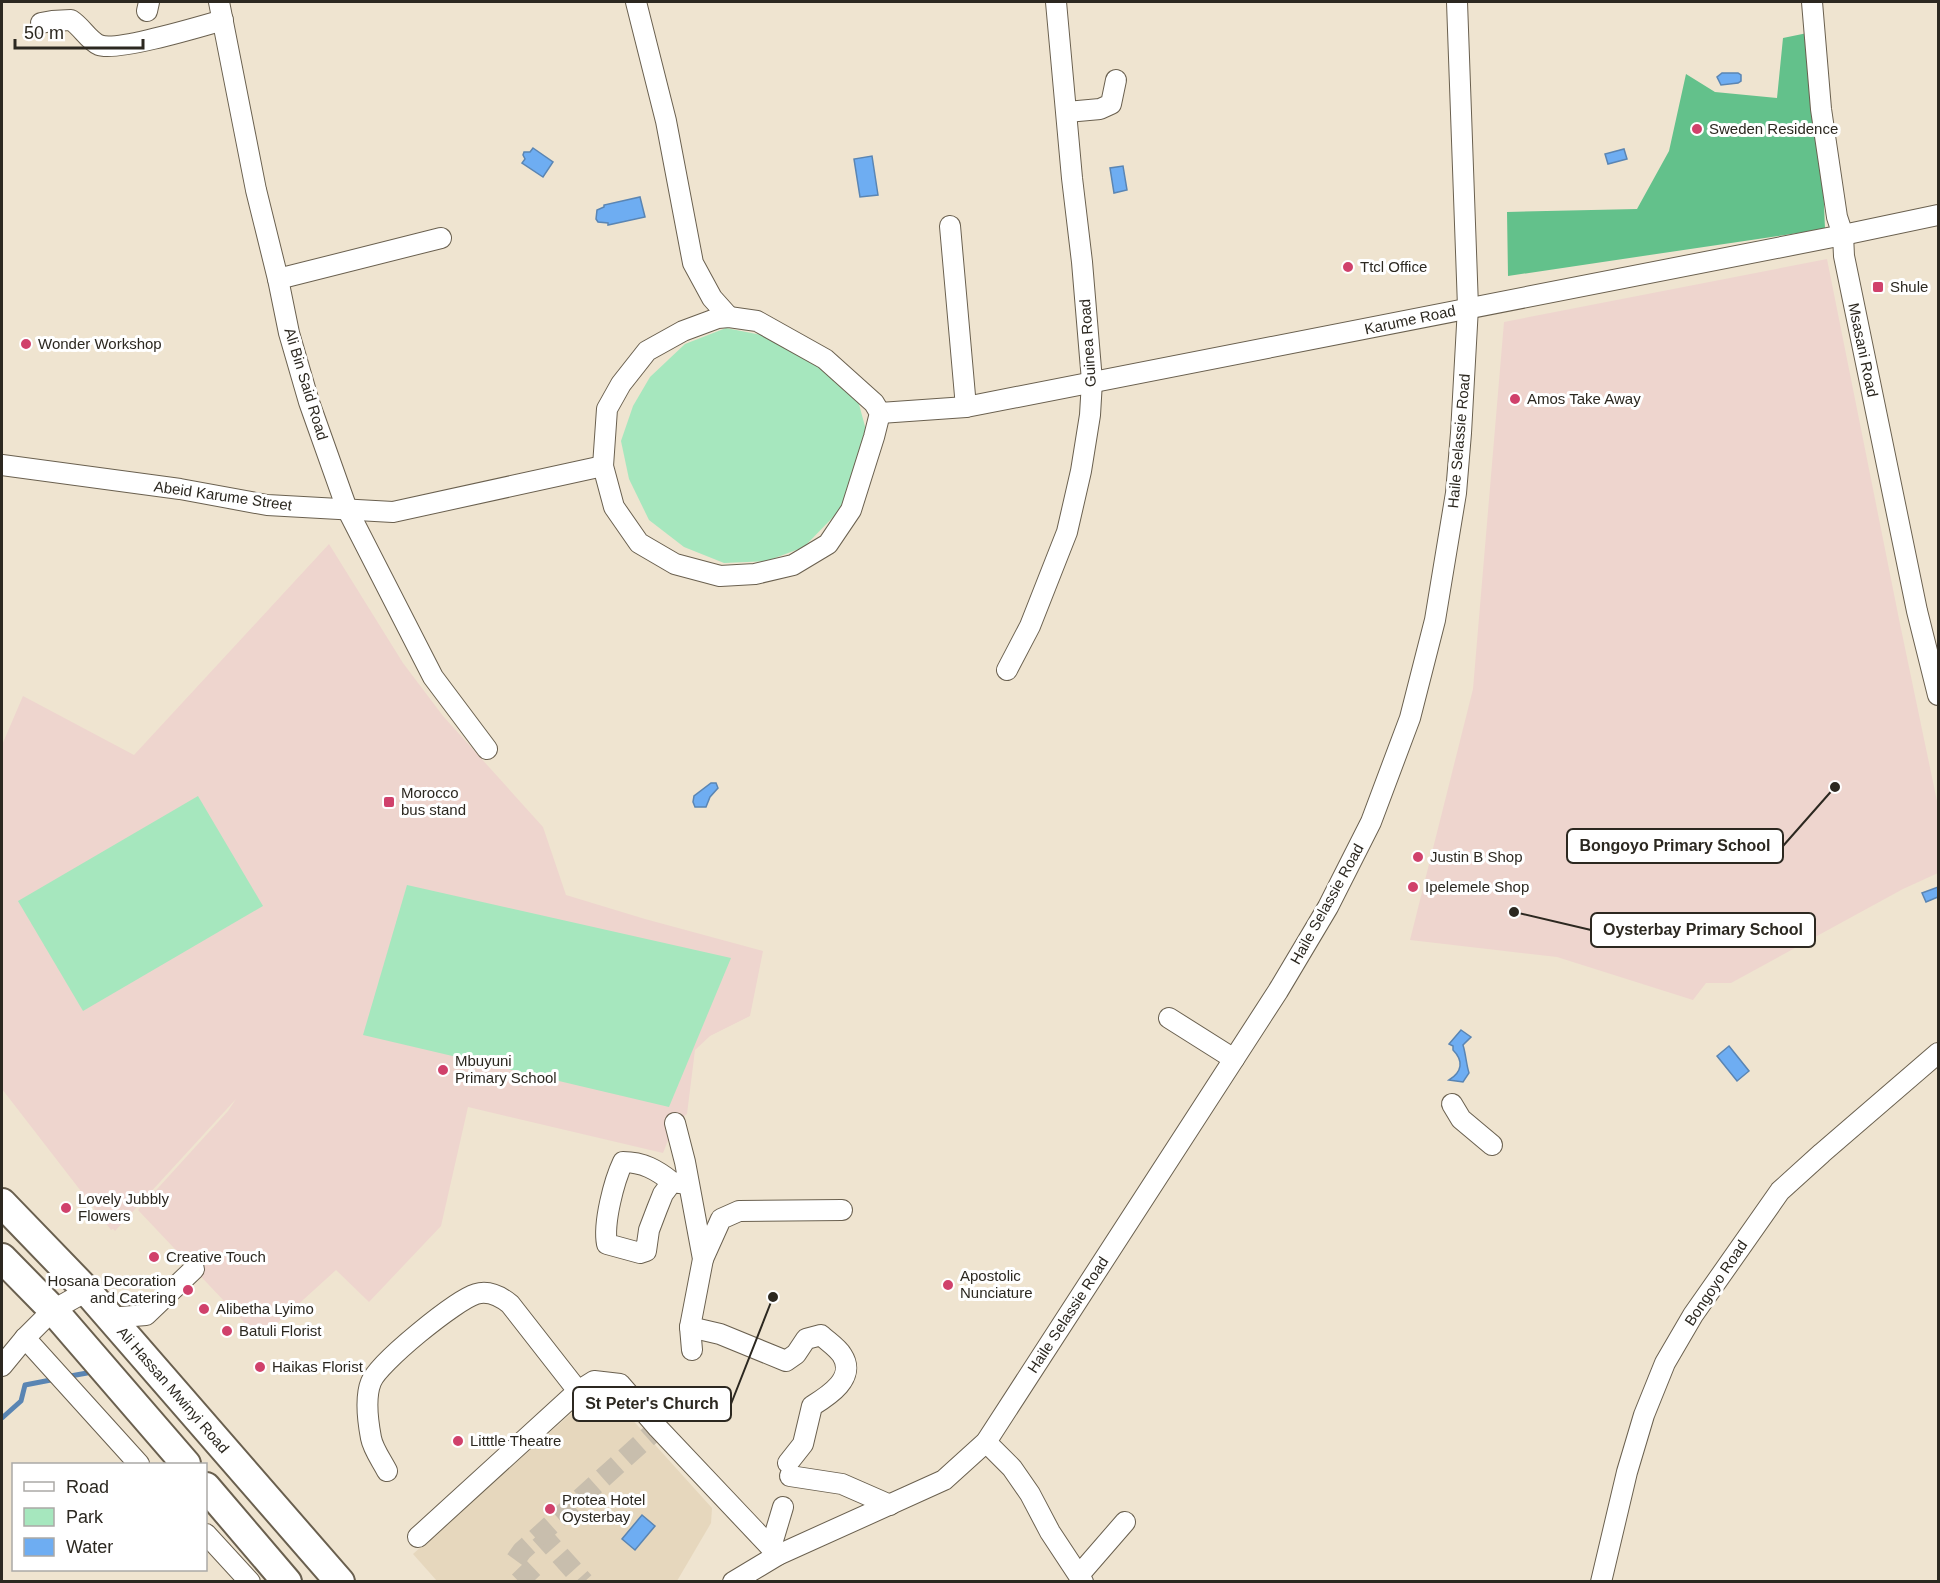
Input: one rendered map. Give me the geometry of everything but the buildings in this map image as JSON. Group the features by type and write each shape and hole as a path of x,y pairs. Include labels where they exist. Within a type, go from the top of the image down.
{"highway":[{"name":"Ali Hassan Mwinyi Road","path":"2,1203 87,1291 340,1581"},
{"path":"2,1258 53,1310 185,1463"},
{"path":"207,1488 287,1581"}],"street":[{"path":"636,2 666,121 693,263 712,298 729,318"},
{"name":"Guinea Road","path":"1007,670 1034,616 1067,532 1082,471 1090,415 1092,381 1056,2"},
{"name":"Haile Selassie Road","path":"734,1581 775,1551 944,1480 986,1442 1234,1059 1328,907 1371,822 1410,718 1435,620 1456,493 1468,307 1457,2"},
{"name":"Msasani Road","path":"1812,2 1824,130 1836,217 1843,236 1844,256 1912,588 1938,695"},
{"path":"41,23 71,21 93,42 105,47 145,40 221,11"},
{"name":"Ali Bin Said Road","path":"221,11 256,190 279,279 289,333 309,402 347,509"},
{"path":"1067,112 1100,109 1111,104 1116,81"},
{"name":"Karume Road","path":"880,413 966,407 1092,381 1228,357 1468,307 1843,236 1938,214"},
{"path":"950,226 966,407"},
{"path":"279,279 441,238"},
{"path":"718,318 729,318 757,321 825,359 874,403 880,413 851,510 828,544 793,565 755,574 720,576 675,564 639,543 614,507 603,466 607,409 621,384 647,351 683,331 718,318"},
{"name":"Abeid Karume Street","path":"2,465 180,489 267,505 347,509"},
{"path":"347,509 393,512 603,466"},
{"path":"347,509 433,677 487,749"},
{"path":"1169,1018 1234,1059"},
{"name":"Bongoyo Road","path":"1601,1581 1624,1484 1644,1415 1665,1363 1693,1315 1780,1191 1938,1053"},
{"path":"1452,1104 1461,1119 1492,1145"},
{"path":"675,1123 680,1183 703,1259"},
{"path":"623,1162 633,1162 654,1168 680,1183 663,1194 650,1230 646,1251 640,1253 607,1244 610,1205 623,1162"},
{"path":"692,1350 690,1327 703,1259 721,1219 739,1211 842,1210"},
{"path":"109,1318 146,1315 194,1269"},
{"path":"2,1366 25,1338 53,1310 87,1291"},
{"path":"387,1471 371,1439 368,1403 371,1383 382,1365 461,1300 478,1293 492,1293 510,1304 578,1392"},
{"path":"690,1327 720,1334 786,1361 795,1354 806,1338 821,1335 842,1355 846,1368 836,1391 812,1406 803,1444 789,1470 842,1484 890,1504"},
{"path":"25,1338 138,1463"},
{"path":"418,1537 578,1392 594,1381 606,1381 620,1384 658,1428 775,1551"},
{"path":"986,1442 1012,1468 1030,1494 1050,1532 1081,1578 1125,1522"},
{"path":"775,1551 783,1507"},
{"path":"207,1535 250,1581"}],"shaded area":[{"path":"1827,259 1938,806 1938,873 1903,889 1731,983 1706,983 1693,1000 1557,957 1410,940 1473,689 1504,322"},
{"path":"329,544 403,663 443,716 543,827 566,895 763,951 750,1016 710,1036 695,1050 687,1114 675,1123 663,1153 468,1107 441,1226 369,1302 336,1270 260,1339 138,1210 228,1111 236,1099 115,1231 111,1230 2,1089 2,745 23,696 134,755"},
{"name":"Protea Hotel Oysterbay","path":"602,1386 712,1508 711,1523 677,1581 437,1581 413,1554"}],"green space":[{"path":"1817,31 1825,229 1508,276 1507,212 1637,209 1669,151 1686,74 1715,92 1777,98 1783,38"},
{"path":"726,328 766,336 810,358 857,397 866,430 857,470 839,511 804,547 767,561 724,563 684,547 649,520 629,479 621,441 633,406 650,377 685,344"},
{"path":"198,796 263,906 83,1011 18,901"},
{"path":"407,885 731,958 669,1107 363,1035"}],"water":[{"path":"1722,73 1738,73 1741,75 1741,81 1721,85 1717,77"},
{"path":"533,148 553,162 543,177 522,163 525,159 524,152 530,152"},
{"path":"1624,149 1627,159 1608,164 1605,154"},
{"path":"872,156 878,195 860,197 854,159"},
{"path":"1123,166 1127,190 1114,193 1110,168"},
{"path":"640,197 645,217 608,225 596,219 597,210 604,205"},
{"path":"711,783 716,783 718,788 710,797 706,807 695,807 694,796"},
{"path":"1938,887 1938,897 1926,902 1922,893"},
{"path":"1461,1030 1471,1037 1463,1045 1469,1073 1463,1082 1449,1080 1459,1070 1460,1062 1453,1046 1449,1044"},
{"path":"1729,1046 1749,1071 1737,1081 1717,1056"},
{"path":"642,1515 655,1526 635,1550 622,1539"}],"waterway":[{"path":"65,1377 87,1373"},
{"path":"2,1418 21,1401 25,1385 56,1379"}],"tunnel":[{"path":"533,1582 514,1562 522,1551 658,1428"},
{"path":"540,1533 584,1582"}],"place":[{"name":"Sweden Residence","path":"1697,129"},
{"name":"Ttcl Office","path":"1348,267"},
{"name":"Shule","path":"1878,287"},
{"name":"Wonder Workshop","path":"26,344"},
{"name":"Amos Take Away","path":"1515,399"},
{"name":"Bongoyo Primary School","path":"1835,787"},
{"name":"Morocco bus stand","path":"389,802"},
{"name":"Justin B Shop","path":"1418,857"},
{"name":"Ipelemele Shop","path":"1413,887"},
{"name":"Oysterbay Primary School","path":"1514,912"},
{"name":"Mbuyuni Primary School","path":"443,1070"},
{"name":"Lovely Jubbly Flowers","path":"66,1208"},
{"name":"Creative Touch","path":"154,1257"},
{"name":"Apostolic Nunciature","path":"948,1285"},
{"name":"Hosana Decoration and Catering","path":"188,1290"},
{"name":"St Peter's Church","path":"773,1297"},
{"name":"Alibetha Lyimo","path":"204,1309"},
{"name":"Batuli Florist","path":"227,1331"},
{"name":"Haikas Florist","path":"260,1367"},
{"name":"Litttle Theatre","path":"458,1441"},
{"name":"Protea Hotel Oysterbay","path":"550,1509"}]}
